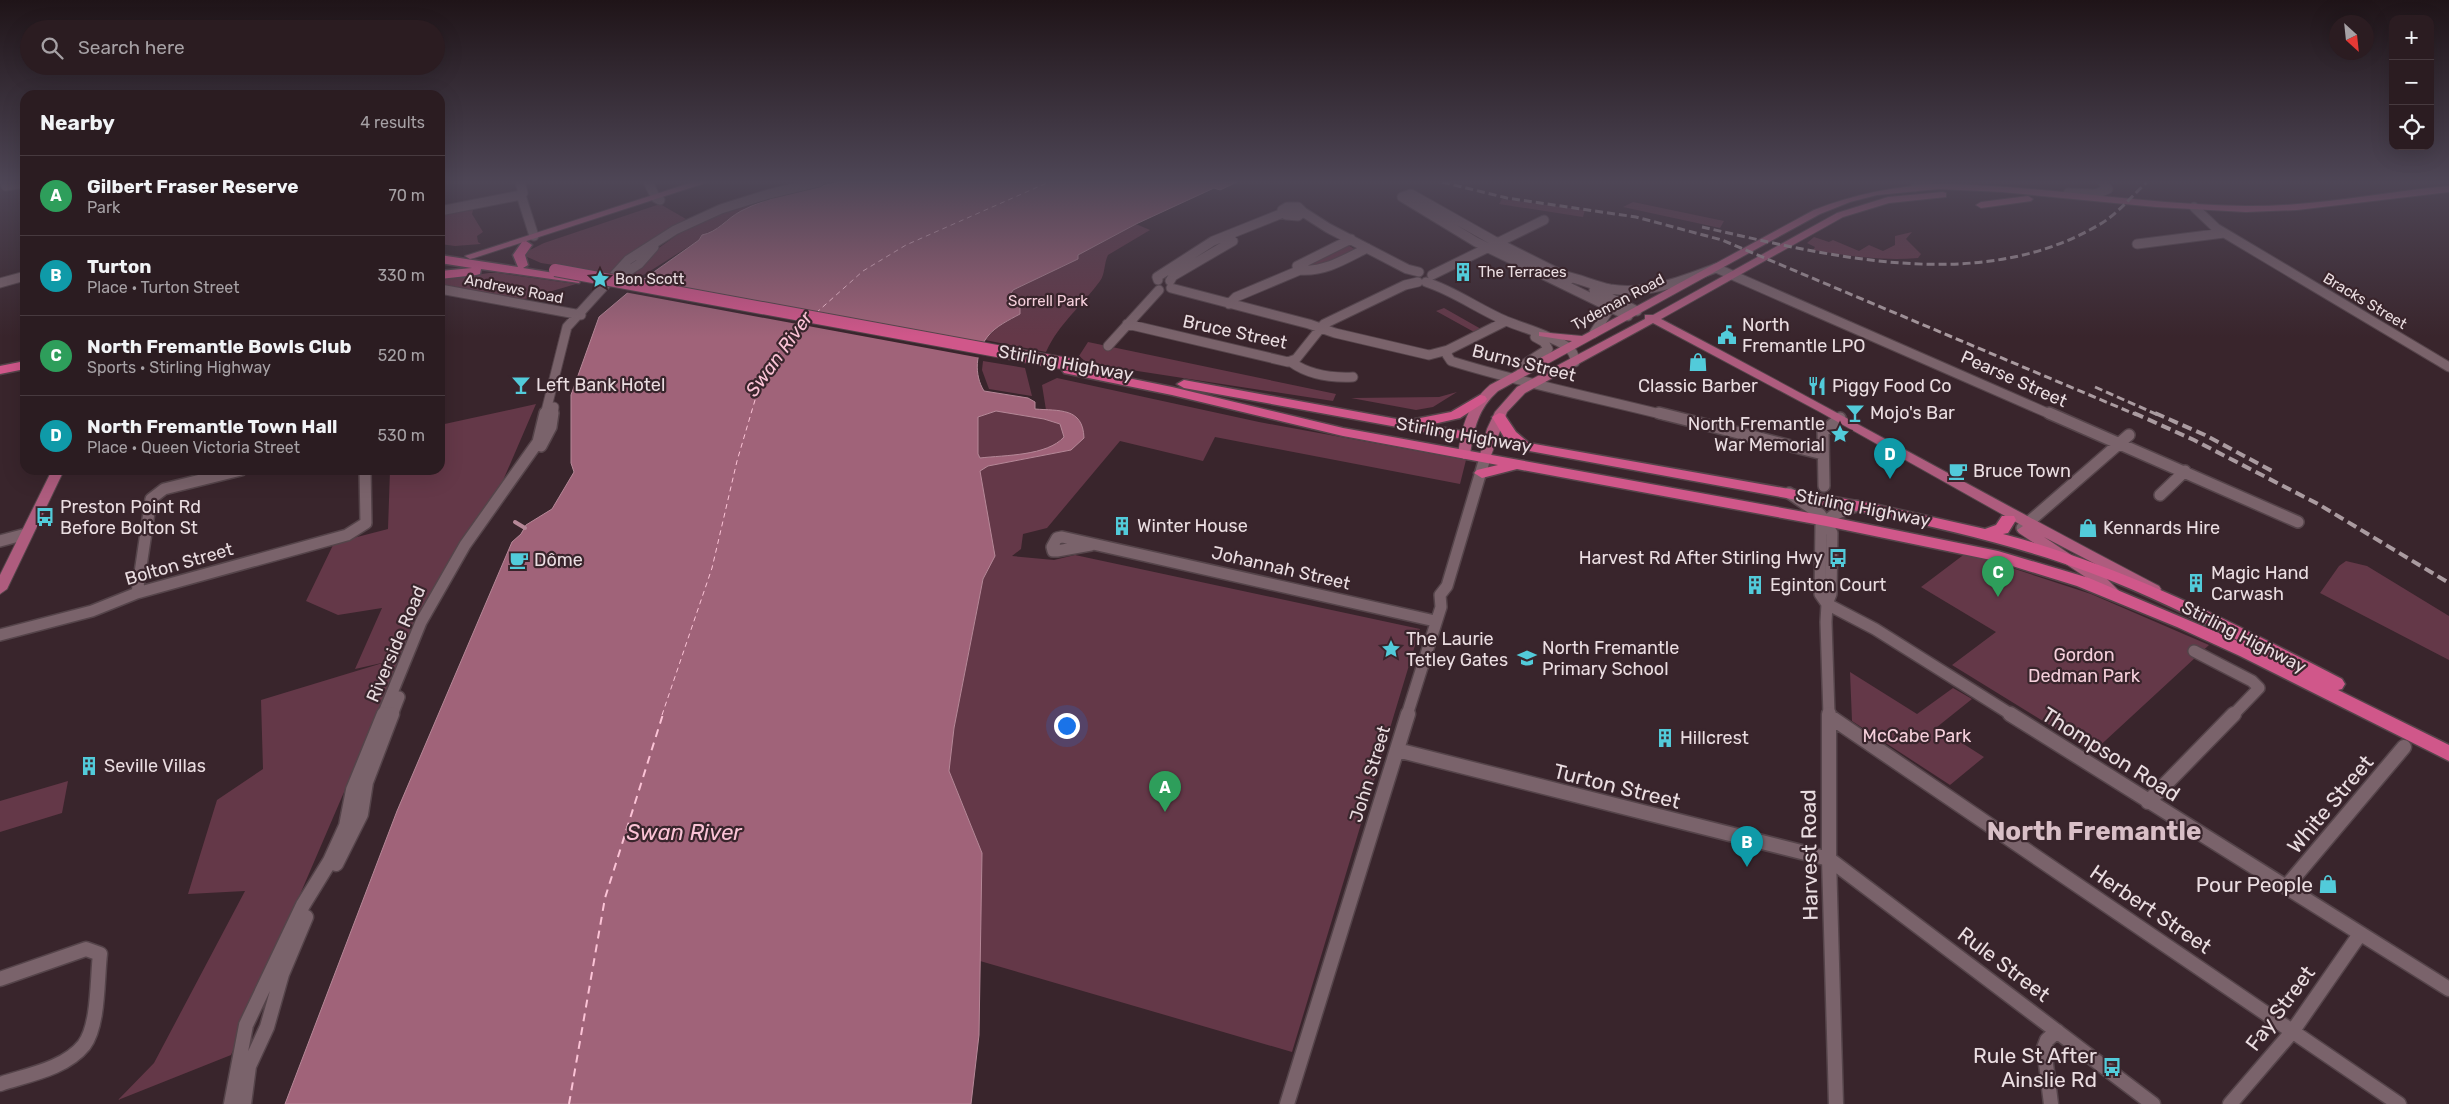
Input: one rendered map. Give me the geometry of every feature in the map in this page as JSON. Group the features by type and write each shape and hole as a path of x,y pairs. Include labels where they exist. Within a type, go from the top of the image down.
{"highway":[{"path":"445,274 519,268 519,255 530,240"},
{"name":"Stirling Highway","path":"445,252 470,260 1071,367 1408,424 1856,506 1987,534 2066,558 2188,608 2449,744"},
{"path":"445,272 470,260 486,258"},
{"name":"Stirling Highway","path":"486,258 519,268"},
{"name":"Stirling Highway","path":"445,262 470,260"},
{"path":"0,370 20,365"},
{"name":"Stirling Highway","path":"1071,367 1343,432 1464,455 1484,466 1526,466 1826,521 1998,556 2116,595 2246,652 2449,754"},
{"path":"1408,424 1455,415 1480,399"},
{"path":"1498,417 1510,435 1525,446"},
{"path":"1987,534 2019,523"}],"main road":[{"path":"470,260 550,234"},
{"name":"Tydeman Road","path":"1464,455 1466,435 1472,411 1480,399 1507,379 1780,234"},
{"name":"Tydeman Road","path":"1484,466 1498,417 1509,399 1808,234"},
{"path":"486,258 530,240"},
{"path":"1675,330 1679,315 1676,307"},
{"path":"1632,313 1838,419 2019,523 2188,608"},
{"path":"1649,322 1675,330 1838,419 2019,523 2101,581 2116,595"},
{"path":"1543,334 1583,339"},
{"path":"0,589 56,475"}],"street":[{"path":"529,234 530,240"},
{"name":"Riverside Road","path":"231,1104 246,1025 303,904 334,852 346,826 353,790 415,635 429,605 454,563 538,442 564,333 579,315 620,276 639,264 653,248 671,234"},
{"path":"1108,346 1158,285 1157,277 1213,241 1235,234"},
{"path":"1170,285 1173,276 1222,245 1248,234"},
{"path":"1339,234 1519,327 1544,342 1548,349 1523,364 1521,372"},
{"path":"1462,234 1476,242 1492,245 1565,276 1632,313"},
{"path":"1474,234 1608,306 1632,313"},
{"path":"1423,277 1516,234"},
{"path":"2137,244 2220,234"},
{"name":"Bracks Street","path":"2225,234 2449,367"},
{"path":"1300,270 1298,266 1302,262 1351,240"},
{"path":"1321,327 1443,268 1469,253 1476,242"},
{"path":"1229,304 1236,297 1300,270 1310,272 1319,270 1367,248"},
{"name":"Pearse Street","path":"1716,268 2104,438 2125,439 2185,471 2298,522"},
{"path":"1565,276 1609,289 1639,291 1664,288 1716,268"},
{"path":"0,282 20,277"},
{"name":"Burns Street","path":"1158,285 1170,285 1229,304 1425,355 1433,355 1448,350 1447,355 1451,361 1507,379 1822,454"},
{"name":"Andrews Road","path":"445,290 579,315"},
{"path":"1594,333 1607,313 1608,306"},
{"name":"Riverside Road","path":"244,1104 249,1066 267,1027 282,974 309,910 346,846 361,814 366,782 392,718 424,628 454,570 477,541 485,526 545,441 551,427 567,341 579,315"},
{"path":"1448,350 1506,321"},
{"name":"Bruce Street","path":"1127,324 1280,362 1291,362 1296,359 1321,327"},
{"path":"1519,327 1543,334 1568,347 1574,356 1575,362"},
{"path":"1291,362 1305,370 1344,378 1353,377"},
{"path":"1824,486 1823,430 1838,419"},
{"path":"2019,523 2125,439"},
{"name":"John Street","path":"1286,1104 1397,750 1434,621 1441,607 1439,599 1441,591 1447,586 1484,466"},
{"path":"2160,495 2185,471"},
{"path":"137,592 151,499 155,494 164,489 221,475"},
{"name":"Bolton Street","path":"0,635 92,611 137,592 347,535 366,523 365,475"},
{"path":"1788,494 1815,509 1826,521 1835,514 1856,506"},
{"name":"Harvest Road","path":"1826,521 1822,525 1820,533 1820,594 1827,604 1829,859 1836,1104"},
{"path":"0,541 26,534"},
{"name":"Johannah Street","path":"1090,545 1434,621"},
{"name":"Thompson Road","path":"1827,604 1875,629 2148,802 2449,989"},
{"path":"2148,802 2259,688 2252,681 2194,651"},
{"name":"Herbert Street","path":"1829,716 2399,1104"},
{"name":"White Street","path":"2286,886 2404,747"},
{"name":"Turton Street","path":"1397,750 1829,859"},
{"name":"Rule Street","path":"1829,859 2153,1104"},
{"name":"Fay Street","path":"2230,1104 2292,1032 2360,934"},
{"path":"0,979 86,949 100,954 89,1037 81,1048 76,1053 56,1064 0,1084"},
{"path":"2051,1104 2044,1048 2048,1040 2057,1031"}],"green space":[{"path":"445,234 481,234 477,236 478,242 481,244 455,246 445,245"},
{"path":"572,234 664,234 640,249 612,274 541,263 525,256 528,251 544,243"},
{"path":"679,234 709,234 702,235 699,240 647,273 637,278 625,276 655,251"},
{"name":"Sorrell Park","path":"1118,234 1144,234 1108,255 1102,278 1057,332 1046,352 985,340 998,326 1020,313 1008,298 1013,290 1078,259 1077,255"},
{"path":"1911,234 1906,239 1921,254 1918,258 1878,258 1839,254 1813,250 1815,247 1807,243 1814,237 1829,242 1833,240 1859,251 1869,245 1883,251 1895,245 1895,236"},
{"path":"1348,245 1356,250 1313,268 1303,265"},
{"path":"498,273 576,284 518,301 445,287 445,279"},
{"path":"1444,308 1481,329 1474,332 1436,311"},
{"path":"1088,342 1336,394 1333,401 1118,368 1085,361 1079,356"},
{"path":"983,361 1025,368 1032,396 989,389 982,370"},
{"path":"1057,378 1259,422 1466,460 1460,484 1215,437 1203,461 1120,441 1047,528 1023,534 1021,549 1012,556 1054,560 1075,555 1420,629 1292,1052 980,961 982,853 949,771 954,728 983,579 989,568 980,470 988,466 1071,450 1066,411 1046,410 1042,385"},
{"path":"1457,392 1433,407 1416,410 1351,398 1439,397"},
{"path":"536,404 492,506 431,603 369,734 231,1055 118,1100 154,1063 245,891 188,894 217,800 263,769 261,700 386,662 355,669 382,608 338,615 306,601 334,543 388,529 390,475 445,475 445,424"},
{"path":"996,411 1044,419 1060,424 1064,437 1047,448 1025,454 980,458 978,454 978,417"},
{"name":"Gordon Dedman Park","path":"1966,553 2091,594 2209,645 2093,752 1952,665 1996,632 1921,587"},
{"path":"2346,561 2367,566 2449,616 2449,660 2320,593 2339,566"},
{"name":"McCabe Park","path":"1850,672 1917,714 1953,688 1972,699 1937,727 1984,757 1950,785 1852,721"},
{"path":"68,781 62,813 0,832 0,801"}],"water":[{"name":"Swan River","path":"1118,234 1078,255 1078,259 1013,290 1008,299 1020,301 1020,314 991,332 980,349 978,356 977,371 984,391 1028,398 1035,402 1035,409 1068,413 1079,421 1083,428 1084,438 1071,450 988,466 980,471 995,556 983,579 954,728 949,771 982,853 979,1035 971,1104 285,1104 397,811 512,542 521,534 526,525 552,509 574,472 571,463 571,395 599,317 644,279 699,240 702,235","holes":["996,411 1044,419 1060,424 1064,437 1047,448 1025,454 980,458 978,454 978,417"]}],"pier":[{"path":"638,281 987,344 981,358 624,292"}],"waterway":[{"path":"515,522 525,528"}],"ferry route":[{"path":"816,313 863,271 906,245 932,234"},
{"path":"662,715 712,568 737,461 758,390 785,340 806,322"},
{"path":"569,1104 605,898 663,714"}],"railway":[{"path":"1698,234 1722,240 2137,415"},
{"path":"1731,234 1853,258 1905,263 1956,264 2006,258 2055,245 2080,234"},
{"path":"2095,387 2158,415"},
{"path":"2134,413 2194,440 2318,504 2449,583"},
{"path":"2155,413 2205,435 2274,472"}],"place":[{"name":"The Terraces","path":"1463,272"},
{"name":"Bon Scott","path":"600,279"},
{"name":"North Fremantle LPO","path":"1727,335"},
{"name":"Classic Barber","path":"1698,362"},
{"name":"Left Bank Hotel","path":"521,385"},
{"name":"Piggy Food Co","path":"1817,386"},
{"name":"Mojo's Bar","path":"1855,413"},
{"name":"North Fremantle War Memorial","path":"1840,434"},
{"name":"Bruce Town","path":"1958,471"},
{"name":"North Fremantle Town Hall","path":"1890,479"},
{"name":"Preston Point Rd Before Bolton St","path":"45,517"},
{"name":"Winter House","path":"1122,526"},
{"name":"Kennards Hire","path":"2088,528"},
{"name":"Harvest Rd After Stirling Hwy","path":"1838,558"},
{"name":"Dôme","path":"519,560"},
{"name":"Magic Hand Carwash","path":"2196,583"},
{"name":"Eginton Court","path":"1755,585"},
{"name":"North Fremantle Bowls Club","path":"1998,597"},
{"name":"The Laurie Tetley Gates","path":"1391,649"},
{"name":"North Fremantle Primary School","path":"1527,658"},
{"name":"Hillcrest","path":"1665,738"},
{"name":"Seville Villas","path":"89,766"},
{"name":"Gilbert Fraser Reserve","path":"1165,812"},
{"name":"Turton","path":"1747,867"},
{"name":"Pour People","path":"2328,884"},
{"name":"Rule St After Ainslie Rd","path":"2112,1067"}],"district":[{"name":"North Fremantle","path":"2094,831"}]}
